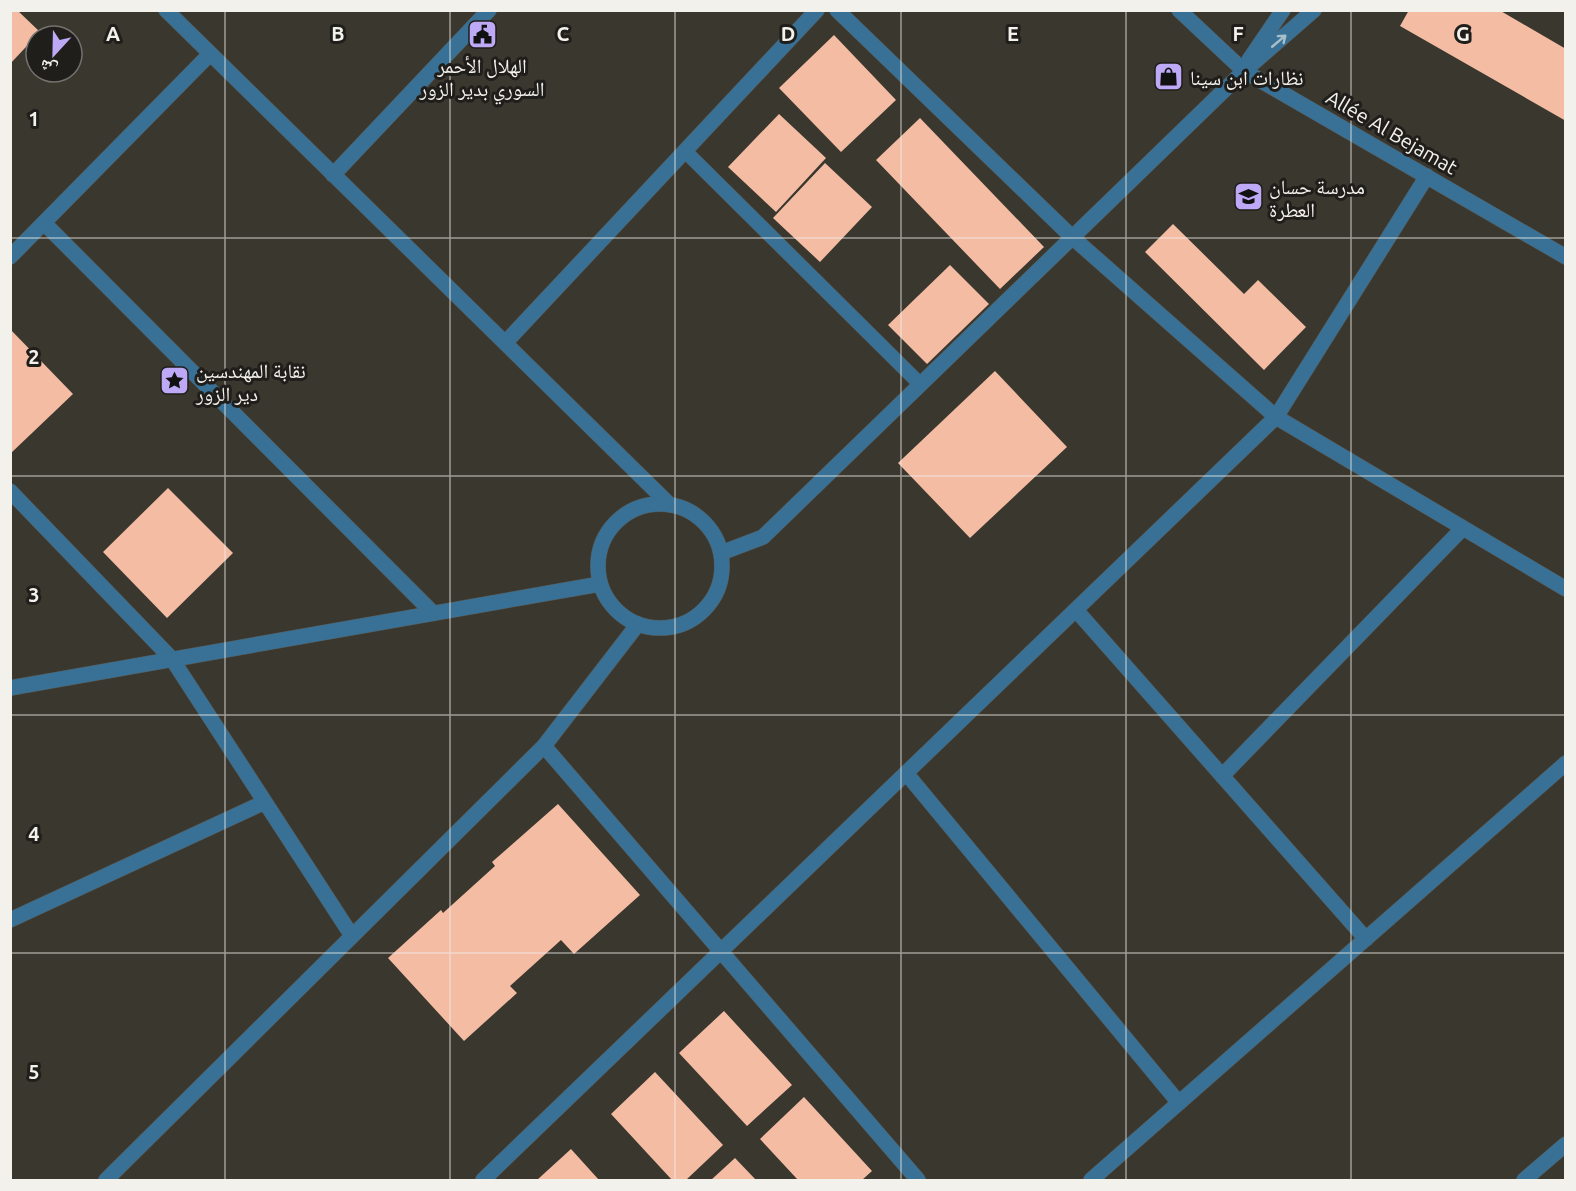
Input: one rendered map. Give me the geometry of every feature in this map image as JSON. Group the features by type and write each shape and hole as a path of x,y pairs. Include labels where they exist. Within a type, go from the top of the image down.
{"street":[{"path":"166,10 670,505"},
{"path":"333,175 489,10"},
{"path":"505,343 817,10"},
{"path":"837,10 1072,237 1276,417 1566,589"},
{"name":"Allée Al Bejamat","path":"1179,10 1244,71 1566,257"},
{"path":"1244,71 1282,10"},
{"path":"721,554 763,537 1244,71 1314,10"},
{"path":"10,257 210,54"},
{"path":"483,1180 1276,417 1427,177"},
{"path":"44,223 433,613"},
{"path":"10,491 172,659 352,936"},
{"path":"649,505 670,505 688,511 703,521 714,536 721,554 722,572 717,591 707,607 692,619 675,626 656,628 638,624 621,615 608,601 600,584 598,564 602,543 613,525 629,512 649,505"},
{"path":"1222,776 1463,528"},
{"path":"10,688 600,584"},
{"path":"1076,610 1366,939"},
{"path":"106,1180 544,746 638,624"},
{"path":"544,746 918,1180"},
{"path":"1091,1180 1566,763"},
{"path":"906,773 1179,1103"},
{"path":"10,920 265,802"},
{"path":"1524,1180 1566,1144"}],"lane":[{"path":"686,151 920,384"}],"building":[{"path":"10,10 17,10 32,24 24,24 24,49 10,64"},
{"path":"1409,10 1499,10 1566,49 1566,121 1400,26"},
{"path":"834,35 896,100 841,152 779,88"},
{"path":"779,114 826,158 776,212 728,167"},
{"path":"920,118 1044,247 1000,289 876,160"},
{"path":"825,163 872,207 820,262 773,218"},
{"path":"1173,224 1244,294 1258,280 1306,327 1264,370 1145,252"},
{"path":"950,265 989,304 927,364 888,325"},
{"path":"10,329 73,394 10,454"},
{"path":"995,371 1067,447 970,538 898,463"},
{"path":"168,488 233,553 167,618 103,552"},
{"path":"558,804 640,895 574,954 561,940 510,986 517,993 464,1041 388,958 441,910 443,913 495,866 492,862"},
{"path":"724,1011 792,1085 747,1126 679,1053"},
{"path":"655,1072 723,1145 686,1180 672,1180 611,1114"},
{"path":"804,1097 872,1171 862,1180 798,1180 760,1139"},
{"path":"571,1149 599,1180 537,1180"},
{"path":"735,1158 756,1180 711,1180"}],"place":[{"name":"الهلال الأحمر السوري بدير الزور","path":"482,34"},
{"name":"نظارات ابن سينا","path":"1169,77"},
{"name":"مدرسة حسان العطرة","path":"1248,197"},
{"name":"نقابة المهندسين دير الزور","path":"175,381"}]}
